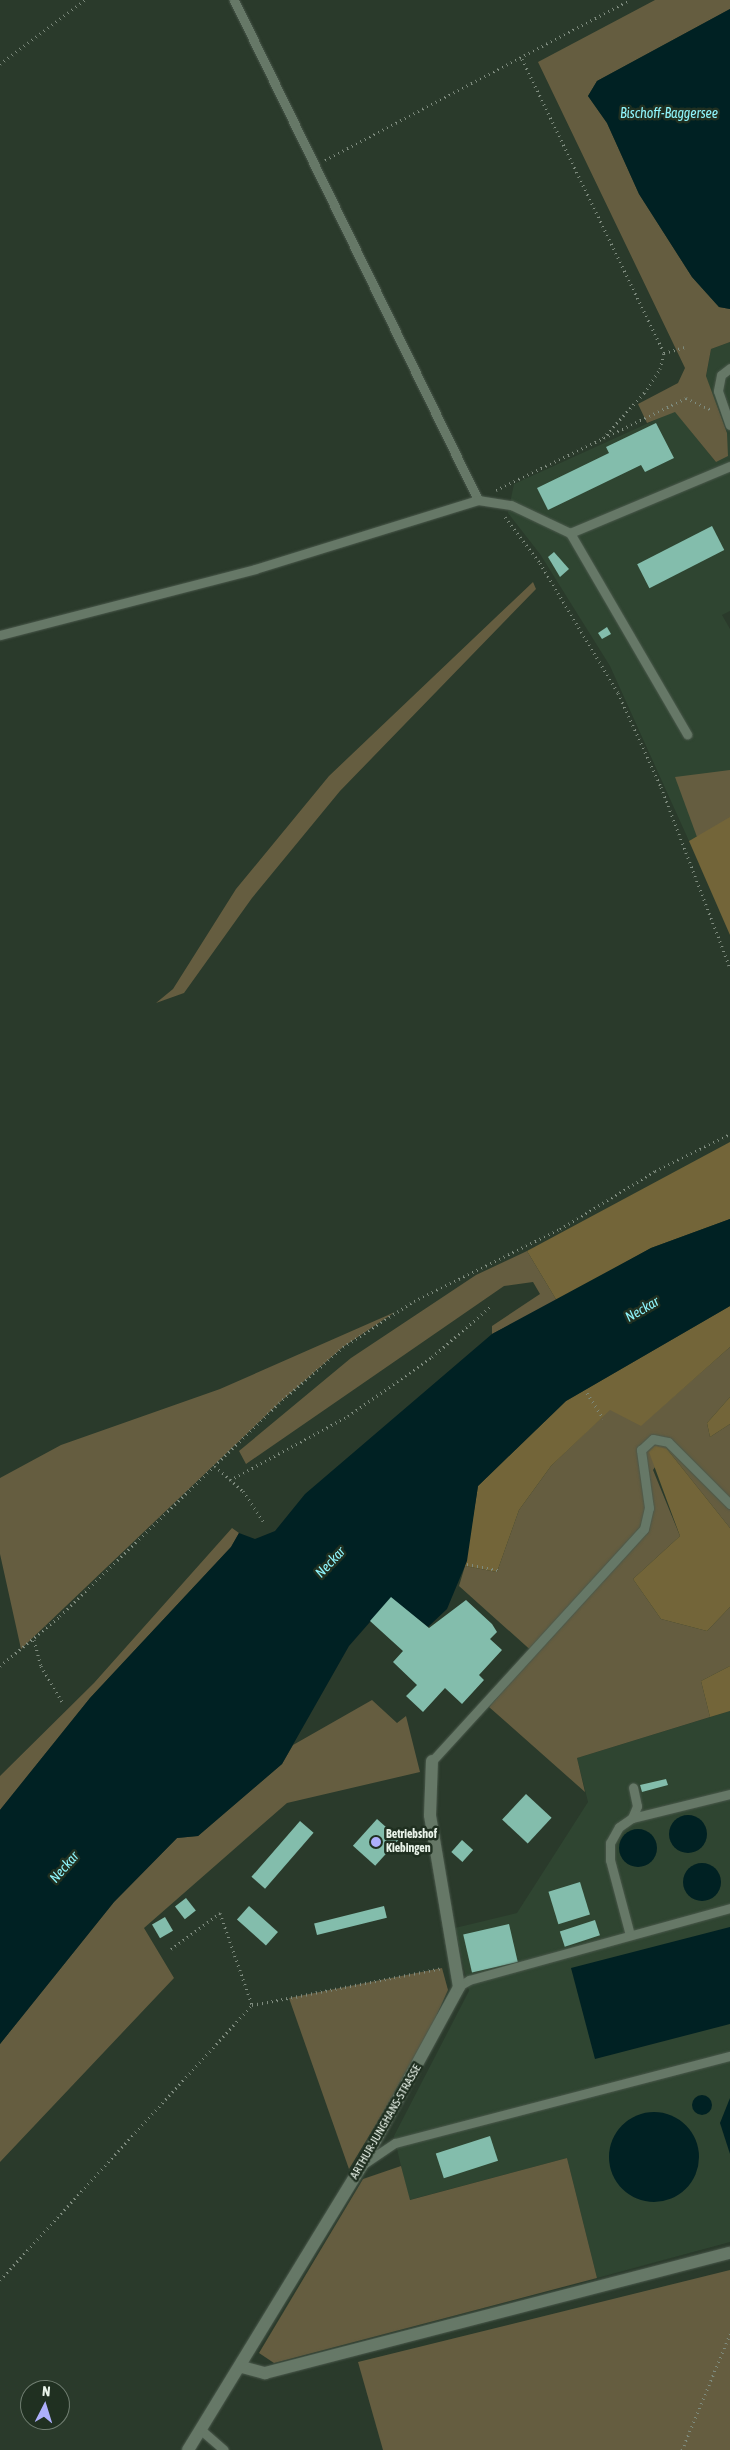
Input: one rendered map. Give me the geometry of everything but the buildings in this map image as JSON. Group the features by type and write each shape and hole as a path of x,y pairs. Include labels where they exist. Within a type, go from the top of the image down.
{"street":[{"path":"432,1761 430,1815 457,1965 459,1986"},
{"name":"ARTHUR-JUNGHANS-STRASSE","path":"188,2450 242,2367 362,2165 426,2054 459,1986"},
{"path":"242,2367 265,2373 730,2253"}],"lane":[{"path":"234,0 478,500"},
{"path":"730,368 721,375 718,391 730,425"},
{"path":"570,533 730,466"},
{"path":"0,635 273,564 478,500 511,505 570,533 688,734"},
{"path":"432,1761 644,1529 649,1508 641,1450 647,1444 653,1439 668,1442 730,1504"},
{"path":"632,1818 637,1806 633,1787"},
{"path":"630,1935 610,1843 619,1827 632,1818 730,1794"},
{"path":"459,1986 630,1935 730,1908"},
{"path":"362,2165 395,2143 730,2056"},
{"path":"201,2430 224,2450"}],"path":[{"path":"0,64 85,0"},
{"path":"315,165 522,59 630,0"},
{"path":"522,59 664,353 660,369 644,393 602,438"},
{"path":"664,353 685,347"},
{"path":"478,500 528,471 679,401 694,399 726,414"},
{"path":"499,513 534,554 618,693 661,787 730,968"},
{"path":"0,1666 34,1640 215,1466 343,1347 395,1312 560,1228 655,1171 730,1134"},
{"path":"230,1480 348,1416 432,1357 492,1305"},
{"path":"587,1393 603,1418"},
{"path":"215,1466 243,1491 263,1521"},
{"path":"467,1564 498,1570"},
{"path":"34,1640 42,1666 63,1703"},
{"path":"171,1949 220,1913 252,2005"},
{"path":"0,2280 252,2005 457,1965"},
{"path":"682,2450 730,2334"}],"shaded area":[{"path":"655,0 730,0 730,9 597,81 588,96 607,123 639,194 692,277 719,307 730,309 730,342 711,349 706,376 727,433 728,456 716,462 675,412 647,423 638,404 678,383 685,368 538,62"},
{"path":"730,342 730,611 722,615 730,629 730,817 689,841 610,666 540,554 508,513 514,484 675,411 716,462 727,433 706,377 711,349"},
{"path":"533,582 536,589 340,791 252,898 184,993 156,1003 173,989 236,889 329,776"},
{"path":"730,770 730,927 675,777"},
{"path":"730,817 730,935 689,841"},
{"path":"730,1142 730,1219 651,1248 557,1301 527,1251"},
{"path":"527,1251 557,1301 492,1334 492,1326 540,1294 533,1282 504,1286 246,1464 239,1451 351,1358 476,1275"},
{"path":"730,1306 730,1347 641,1426 610,1410 551,1466 519,1510 497,1572 465,1566 478,1486 566,1401"},
{"path":"395,1312 343,1347 279,1403 21,1649 0,1554 0,1478 61,1445 220,1389"},
{"path":"730,1347 730,1397 707,1423 710,1437 730,1424 730,1528 667,1449 653,1470 680,1536 633,1579 661,1619 707,1631 730,1607 730,1666 701,1681 710,1717 577,1758 585,1792 489,1707 535,1654 459,1586 465,1566 497,1572 519,1510 551,1466 610,1409 641,1425"},
{"path":"730,1397 730,1424 710,1437 707,1423"},
{"path":"655,1446 667,1449 730,1528 730,1607 707,1631 661,1619 633,1579 680,1536 649,1452"},
{"path":"232,1528 239,1533 231,1547 90,1698 0,1810 0,1776 94,1683"},
{"path":"730,1666 730,1711 710,1717 701,1681"},
{"path":"372,1700 397,1723 406,1716 420,1772 287,1803 144,1928 174,1978 0,2162 0,2044 114,1902 177,1838 198,1836 282,1764 293,1745"},
{"path":"730,1711 730,2242 597,2278 567,2158 409,2200 394,2136 469,1991 455,1928 517,1913 588,1802 577,1758"},
{"path":"442,1968 448,1990 421,2050 349,2169 289,1998"},
{"path":"567,2158 597,2278 274,2363 259,2353 363,2179 401,2166 410,2200"},
{"path":"730,2270 730,2450 383,2450 358,2362"}],"water":[{"name":"Bischoff-Baggersee","path":"730,9 730,309 719,307 692,277 639,194 607,123 588,96 597,81"},
{"name":"Neckar","path":"730,1219 730,1306 566,1401 478,1486 467,1561 447,1609 428,1627 391,1598 349,1646 282,1764 198,1836 177,1838 114,1902 0,2044 0,1810 90,1698 231,1547 239,1533 255,1539 275,1531 305,1494 492,1334 651,1248"},
{"path":"688,1815 701,1821 707,1834 701,1847 688,1853 675,1847 669,1834 675,1821"},
{"path":"638,1829 651,1835 657,1848 651,1861 638,1867 625,1861 619,1848 625,1835"},
{"path":"702,1863 715,1869 721,1882 715,1895 702,1901 689,1895 683,1882 689,1869"},
{"path":"730,1927 730,2024 595,2059 571,1968"},
{"path":"702,2095 709,2098 712,2105 709,2112 702,2115 695,2112 692,2105 695,2098"},
{"path":"730,2098 730,2154 720,2123"},
{"path":"654,2112 671,2116 686,2125 695,2140 699,2157 695,2174 686,2189 671,2198 654,2202 637,2198 622,2189 613,2174 609,2157 613,2140 622,2125 637,2116"}],"place":[{"name":"Betriebshof Kiebingen","path":"376,1842"}]}
